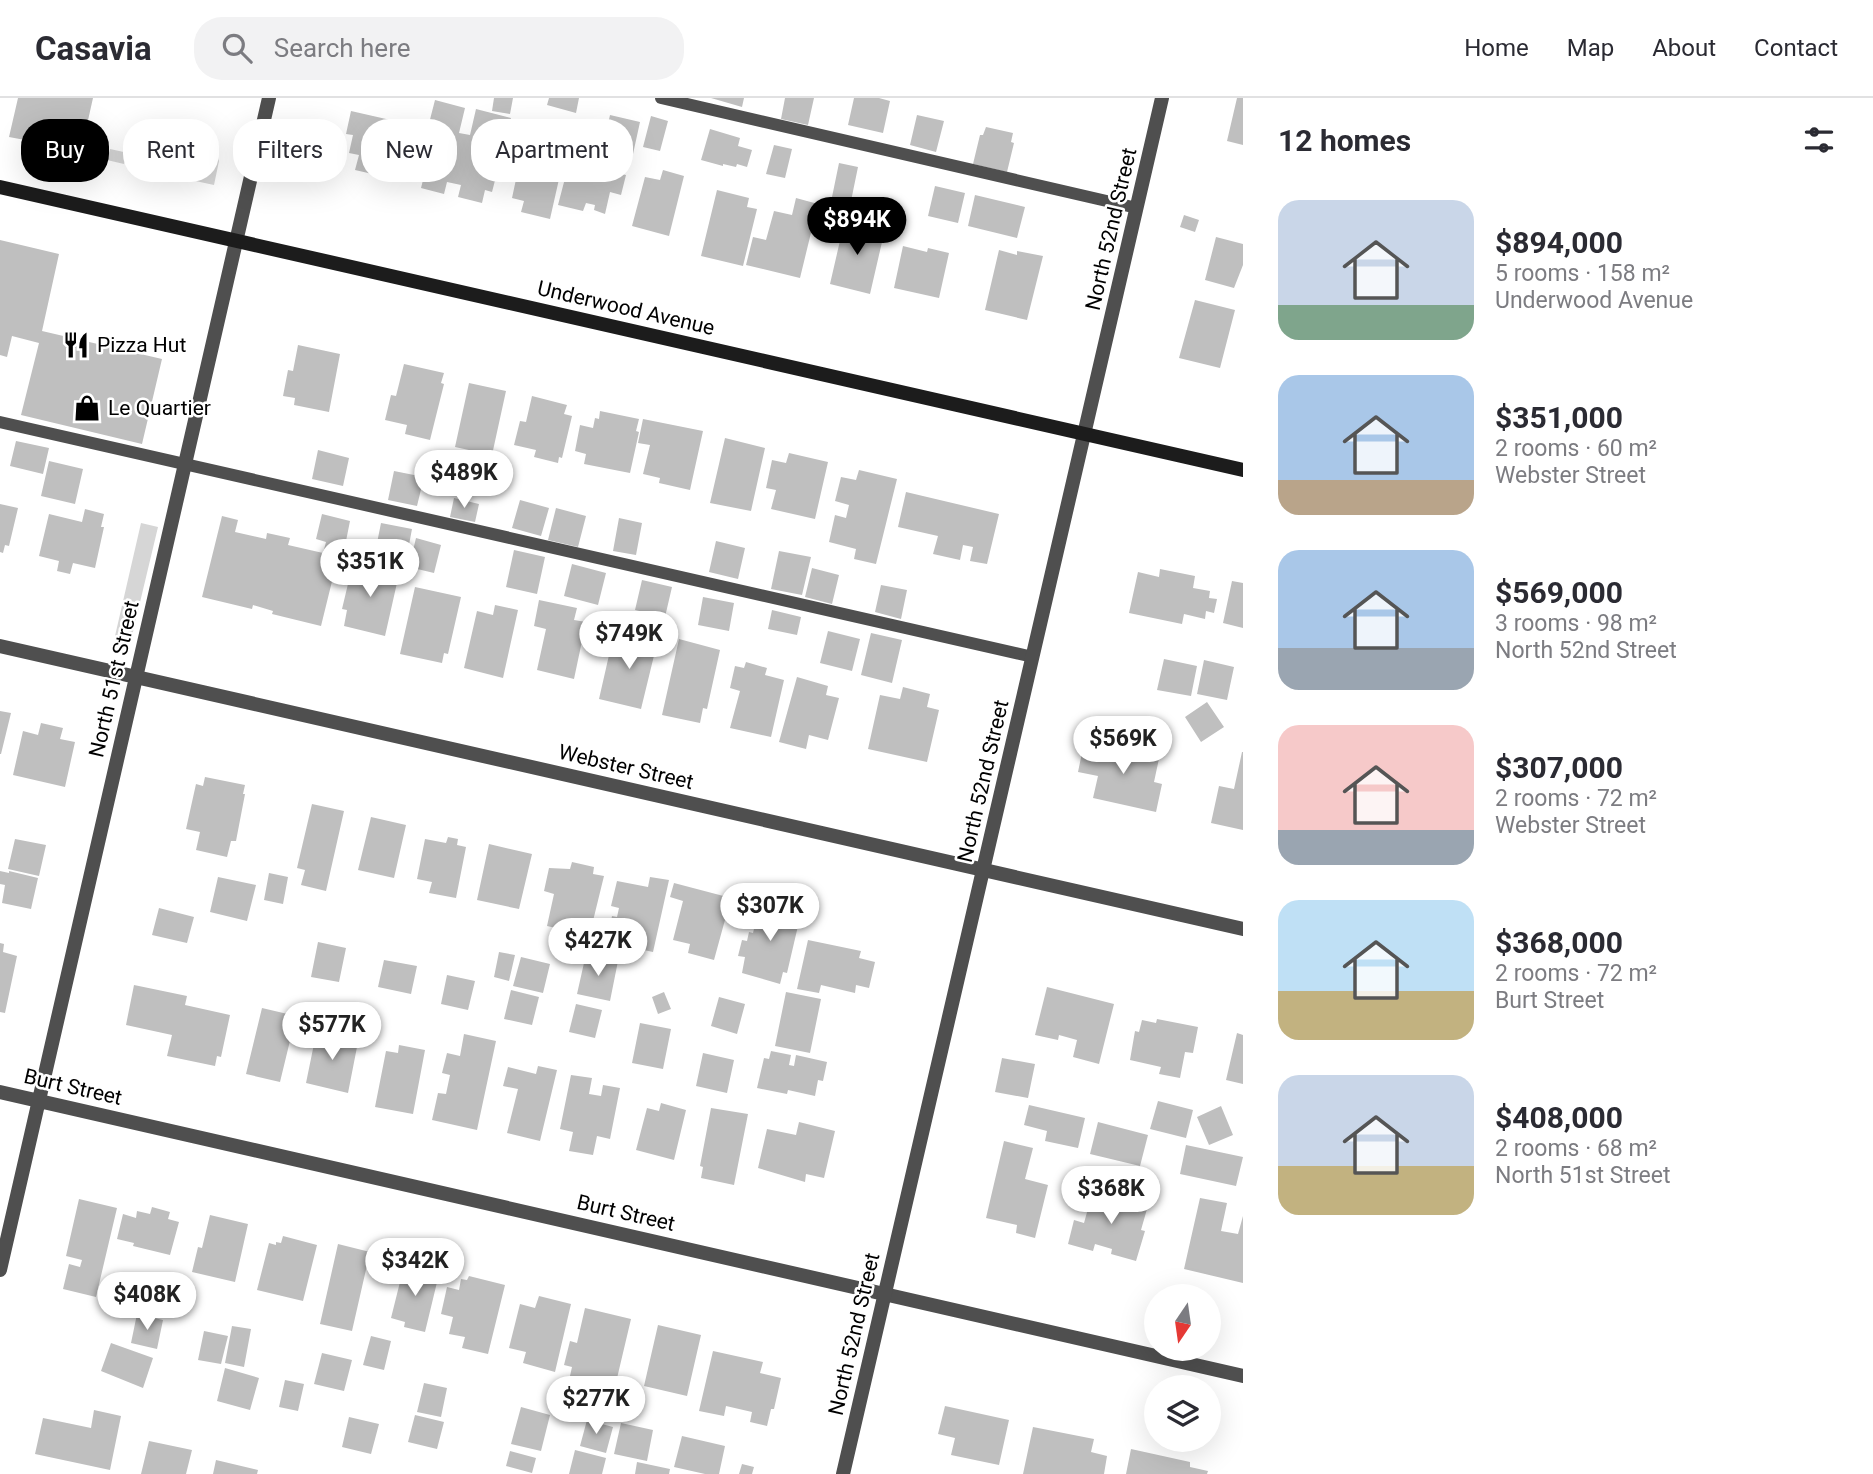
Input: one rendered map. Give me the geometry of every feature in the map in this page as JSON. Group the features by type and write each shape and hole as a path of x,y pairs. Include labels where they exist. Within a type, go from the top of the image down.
{"main road":[{"name":"Underwood Avenue","path":"0,187 1243,470"}],"street":[{"name":"North 51st Street","path":"0,1270 268,98"},
{"name":"North 52nd Street","path":"843,1474 1162,98"},
{"name":"Webster Street","path":"0,646 1243,929"},
{"name":"Burt Street","path":"0,1092 1243,1376"}],"lane":[{"path":"661,98 1137,208"},
{"path":"0,422 1033,657"}],"shaded area":[{"path":"110,149 123,152 123,164 109,160"},
{"path":"141,523 158,527 131,640 115,636"}],"building":[{"path":"18,98 93,98 88,119 21,119 21,139 9,137"},
{"path":"494,98 513,98 510,114 492,111"},
{"path":"549,98 579,98 576,113 547,105"},
{"path":"711,98 744,98 742,107"},
{"path":"785,98 814,98 808,125 781,119"},
{"path":"854,98 890,101 883,133 848,125"},
{"path":"1237,98 1243,98 1243,145 1227,141"},
{"path":"435,100 465,108 459,133 470,135 471,131 471,182 495,182 492,192 485,190 482,203 458,197 461,185 447,182 457,182 457,119 430,119"},
{"path":"476,109 511,119 474,119"},
{"path":"351,111 386,119 361,119 361,171 355,170 359,155 349,153 353,135 347,134"},
{"path":"610,115 627,119 609,119"},
{"path":"917,115 944,121 936,152 910,145"},
{"path":"651,116 668,121 660,151 643,147"},
{"path":"633,120 640,122 633,154"},
{"path":"986,127 1013,133 1011,142 1014,143 1007,172 973,164 980,135 983,135"},
{"path":"710,129 740,138 738,146 752,150 747,167 737,164 736,167 723,166 701,160"},
{"path":"774,145 792,149 785,178 766,174"},
{"path":"839,163 858,167 851,201 832,197"},
{"path":"663,170 684,176 669,236 632,226 645,177 660,180"},
{"path":"422,182 447,182 444,194 421,188"},
{"path":"515,182 558,182 550,219 521,212 524,201 512,198"},
{"path":"564,182 624,182 621,195 610,192 605,214 594,210 595,205 586,203 583,211 558,205"},
{"path":"935,186 965,193 958,223 928,216"},
{"path":"717,190 749,198 747,207 757,209 743,266 701,256"},
{"path":"975,195 1025,207 1017,238 968,226"},
{"path":"796,198 818,204 800,278 746,265 753,237 766,240 774,211 792,215"},
{"path":"1184,215 1199,220 1195,232 1180,227"},
{"path":"845,219 885,229 870,294 830,284"},
{"path":"1216,237 1243,244 1243,265 1234,288 1205,280"},
{"path":"0,240 59,254 42,331 162,359 142,444 21,415 39,343 12,336 7,357 0,355"},
{"path":"903,246 927,252 928,248 949,253 939,298 894,288"},
{"path":"999,250 1017,255 1017,251 1043,256 1027,320 985,310"},
{"path":"1195,300 1235,310 1220,368 1179,358"},
{"path":"298,345 340,354 329,412 294,405 295,398 283,396 288,370 293,371"},
{"path":"404,364 444,373 441,383 444,384 430,440 405,434 407,425 385,420 391,395 396,396"},
{"path":"469,383 506,391 492,455 455,447"},
{"path":"532,396 567,405 564,414 572,416 562,458 559,457 558,463 534,457 536,450 514,445 520,421 526,422"},
{"path":"600,411 639,419 636,431 639,432 630,473 584,464 586,454 575,451 580,425 593,428 595,418 599,419"},
{"path":"643,419 703,431 690,490 659,483 660,478 643,474 650,445 638,443"},
{"path":"725,438 765,448 751,511 710,503"},
{"path":"16,441 49,448 43,474 10,466"},
{"path":"318,450 349,458 343,486 312,479"},
{"path":"789,453 828,462 815,519 771,509 776,490 766,488 772,460 786,463"},
{"path":"49,461 83,469 75,504 41,496"},
{"path":"859,470 897,479 876,564 854,559 856,549 829,542 835,515 846,518 849,505 835,501 841,477 856,480"},
{"path":"394,471 424,477 417,506 388,500"},
{"path":"906,492 999,514 987,564 970,561 973,547 963,545 960,560 933,554 938,536 898,527"},
{"path":"454,498 479,504 475,522 450,517"},
{"path":"520,500 549,508 541,536 512,528"},
{"path":"0,504 18,508 9,546 5,545 3,553 0,552"},
{"path":"556,508 586,516 578,547 548,540"},
{"path":"85,509 104,514 101,527 104,527 95,568 73,563 70,574 57,571 59,561 39,556 49,514 82,522"},
{"path":"322,514 350,521 345,546 336,543 333,555 338,557 321,626 272,614 273,611 253,605 252,609 202,597 222,516 238,520 235,532 266,539 267,533 290,538 288,545 323,553 326,542 316,539"},
{"path":"619,518 642,523 636,555 613,551"},
{"path":"381,523 412,529 408,550 377,543"},
{"path":"416,538 441,545 434,573 409,567"},
{"path":"716,541 745,548 738,579 709,572"},
{"path":"514,550 545,557 537,594 506,587"},
{"path":"779,551 811,557 802,595 771,589"},
{"path":"353,563 399,574 385,636 344,626 347,610 342,609"},
{"path":"572,564 606,573 598,605 564,596"},
{"path":"812,568 839,575 832,604 805,597"},
{"path":"1160,569 1195,576 1193,588 1210,591 1209,598 1217,599 1214,613 1206,611 1205,619 1184,614 1182,624 1129,613 1138,572 1159,577"},
{"path":"642,580 672,587 665,617 635,610"},
{"path":"1232,581 1243,583 1243,628 1223,623"},
{"path":"881,585 907,590 901,619 875,612"},
{"path":"415,587 461,597 448,654 444,653 442,663 400,654"},
{"path":"703,597 734,603 729,631 698,625"},
{"path":"539,600 577,608 574,620 586,622 574,679 537,670 546,629 534,626"},
{"path":"495,605 518,610 503,678 464,668 477,611 493,615"},
{"path":"772,610 801,617 797,635 768,629"},
{"path":"637,629 659,635 641,709 599,699 612,642 633,647"},
{"path":"828,631 860,639 852,671 820,663"},
{"path":"871,633 902,640 892,683 861,675"},
{"path":"679,639 720,650 707,709 703,708 700,723 662,715"},
{"path":"1164,659 1197,666 1191,696 1157,690"},
{"path":"1204,660 1234,667 1227,700 1197,694"},
{"path":"746,662 767,668 765,675 784,680 771,737 730,728 740,691 730,688 735,666 744,668"},
{"path":"797,677 828,686 826,695 839,698 828,740 809,735 806,749 779,742"},
{"path":"903,687 930,694 927,707 939,710 927,762 868,749 880,695 900,699"},
{"path":"1207,702 1224,727 1201,742 1185,717"},
{"path":"0,711 11,713 1,754 0,754"},
{"path":"41,723 63,728 60,739 75,742 65,787 13,775 23,731 38,735"},
{"path":"1084,743 1132,754 1133,749 1160,754 1154,782 1162,784 1156,812 1093,798 1098,776 1078,772"},
{"path":"1242,752 1243,830 1211,823 1219,786 1234,789"},
{"path":"205,777 245,785 236,841 231,841 227,857 196,850 200,832 186,829 196,784 203,786"},
{"path":"312,804 344,811 326,891 301,885 305,870 297,868"},
{"path":"371,817 406,825 394,878 358,870"},
{"path":"448,837 458,839 457,845 466,847 456,898 429,893 432,882 417,879 425,839 446,843"},
{"path":"15,839 46,845 39,876 8,869"},
{"path":"489,844 532,854 519,909 477,900"},
{"path":"572,862 594,867 593,874 604,876 592,925 576,921 573,932 547,926 554,894 544,891 549,868 570,869"},
{"path":"0,871 38,878 31,909 2,903 5,885 0,884"},
{"path":"269,873 288,877 283,904 264,900"},
{"path":"218,877 256,885 247,921 210,912"},
{"path":"650,877 669,880 653,952 607,942 612,916 617,917 619,908 611,906 617,881 648,887"},
{"path":"674,883 731,898 714,960 688,953 690,944 673,940 683,901 670,897"},
{"path":"760,903 801,913 787,973 783,972 780,984 742,973 745,957 738,956 742,940 747,941 749,932 753,933"},
{"path":"159,908 194,917 187,943 152,935"},
{"path":"808,940 861,951 859,958 875,962 869,988 856,985 855,993 821,985 819,993 797,989"},
{"path":"318,942 346,948 339,982 311,977"},
{"path":"0,943 4,944 3,952 17,956 5,1013 0,1012"},
{"path":"499,952 515,955 509,981 494,977"},
{"path":"586,954 618,961 610,1001 577,994"},
{"path":"521,957 550,964 543,993 513,986"},
{"path":"384,960 417,966 411,994 378,987"},
{"path":"447,975 475,981 468,1010 441,1004"},
{"path":"134,985 187,996 185,1005 230,1015 221,1057 217,1056 215,1066 167,1056 172,1035 126,1025"},
{"path":"1047,987 1114,1004 1099,1064 1073,1057 1077,1040 1059,1035 1058,1040 1035,1035"},
{"path":"511,990 539,997 532,1025 504,1019"},
{"path":"664,992 671,1009 658,1014 652,997"},
{"path":"786,992 821,999 810,1053 775,1046"},
{"path":"719,997 745,1004 737,1034 711,1026"},
{"path":"576,1004 602,1010 595,1038 569,1032"},
{"path":"262,1008 296,1016 280,1082 246,1074"},
{"path":"1157,1019 1198,1027 1193,1053 1185,1052 1180,1078 1159,1074 1161,1067 1130,1060 1135,1031 1139,1032 1142,1020 1156,1023"},
{"path":"640,1023 671,1029 663,1069 632,1063"},
{"path":"325,1031 353,1037 351,1046 357,1047 348,1093 306,1083 315,1039 323,1041"},
{"path":"1237,1033 1243,1035 1243,1084 1226,1080"},
{"path":"464,1034 496,1041 477,1130 432,1120 438,1093 446,1094 450,1075 442,1073 447,1053 460,1056"},
{"path":"399,1045 425,1050 413,1114 375,1107 386,1051 398,1053"},
{"path":"771,1051 791,1055 789,1065 794,1066 796,1055 827,1062 823,1081 818,1080 815,1096 788,1090 787,1094 757,1088 764,1058 769,1059"},
{"path":"703,1053 734,1060 727,1093 696,1086"},
{"path":"1002,1058 1035,1064 1028,1098 995,1092"},
{"path":"538,1066 557,1070 540,1141 507,1133 518,1089 503,1086 508,1067 536,1074"},
{"path":"571,1075 592,1078 589,1094 601,1096 603,1085 620,1088 610,1139 597,1136 593,1155 569,1151 573,1132 560,1129"},
{"path":"1158,1101 1193,1110 1186,1138 1150,1129"},
{"path":"661,1103 686,1110 674,1160 636,1150 647,1108 659,1111"},
{"path":"1029,1105 1085,1118 1078,1148 1045,1141 1047,1131 1024,1125"},
{"path":"1221,1106 1233,1135 1209,1145 1197,1117"},
{"path":"711,1108 748,1114 734,1185 701,1178 703,1167 700,1166"},
{"path":"799,1122 835,1131 824,1178 806,1174 805,1182 758,1168 767,1129 796,1135"},
{"path":"1098,1122 1148,1135 1140,1166 1090,1154"},
{"path":"1004,1141 1033,1148 1025,1179 1048,1185 1035,1238 1016,1233 1017,1225 986,1218"},
{"path":"1186,1145 1243,1157 1236,1186 1180,1174"},
{"path":"1104,1189 1127,1195 1125,1203 1147,1209 1141,1230 1145,1231 1136,1261 1111,1254 1112,1249 1095,1244 1093,1251 1068,1244 1074,1220 1084,1223 1091,1198 1101,1200"},
{"path":"1200,1198 1227,1203 1221,1231 1238,1234 1243,1216 1243,1283 1184,1269"},
{"path":"79,1199 117,1208 96,1297 63,1289 69,1264 80,1267 82,1260 66,1256"},
{"path":"152,1207 170,1212 168,1219 179,1222 170,1255 117,1239 123,1214 136,1218 137,1211 150,1214"},
{"path":"210,1215 248,1224 235,1282 192,1272 198,1247 202,1248"},
{"path":"283,1236 317,1245 303,1301 257,1290 269,1243 281,1243"},
{"path":"338,1244 370,1252 352,1331 320,1324"},
{"path":"404,1266 439,1274 425,1332 404,1327 405,1322 391,1318"},
{"path":"469,1276 505,1285 488,1354 462,1348 465,1337 449,1334 453,1317 441,1314 447,1287 459,1290 461,1279 467,1280"},
{"path":"539,1296 571,1304 555,1372 523,1363 526,1352 509,1348 520,1304 535,1308"},
{"path":"585,1308 631,1319 614,1391 587,1384 585,1390 568,1385 572,1367 564,1365 570,1341 577,1343"},
{"path":"137,1314 163,1320 157,1349 131,1343"},
{"path":"658,1325 701,1335 687,1396 644,1386"},
{"path":"232,1326 251,1329 244,1367 225,1363"},
{"path":"204,1331 228,1336 221,1364 198,1360"},
{"path":"371,1336 391,1341 384,1370 363,1365"},
{"path":"111,1343 153,1358 143,1388 101,1371"},
{"path":"713,1351 763,1362 760,1373 781,1378 767,1426 750,1422 752,1412 726,1406 724,1416 699,1411"},
{"path":"322,1353 352,1360 344,1391 314,1384"},
{"path":"225,1368 259,1378 250,1410 217,1401"},
{"path":"285,1380 304,1384 298,1411 279,1407"},
{"path":"424,1383 447,1388 441,1417 417,1412"},
{"path":"945,1406 1009,1420 999,1465 951,1455 955,1438 938,1434"},
{"path":"521,1407 550,1415 541,1451 511,1444"},
{"path":"94,1410 121,1416 110,1470 35,1454 43,1418 91,1428"},
{"path":"415,1415 444,1422 437,1449 408,1442"},
{"path":"349,1417 379,1424 371,1454 342,1447"},
{"path":"587,1420 613,1427 606,1453 580,1446"},
{"path":"621,1423 653,1430 647,1461 614,1454"},
{"path":"1033,1427 1094,1439 1091,1452 1107,1456 1104,1474 1023,1474"},
{"path":"682,1436 725,1446 719,1474 705,1474 674,1467"},
{"path":"149,1441 192,1450 186,1474 141,1474"},
{"path":"1131,1449 1190,1462 1190,1467 1208,1471 1207,1474 1126,1474"},
{"path":"575,1450 606,1458 602,1474 569,1474"},
{"path":"510,1451 536,1458 532,1473 506,1466"},
{"path":"216,1460 258,1470 257,1474 213,1474"},
{"path":"637,1462 670,1469 669,1474 635,1474"},
{"path":"742,1464 754,1467 752,1474 739,1474"}],"place":[{"name":"Pizza Hut","path":"76,345"},
{"name":"Le Quartier","path":"87,408"}]}
